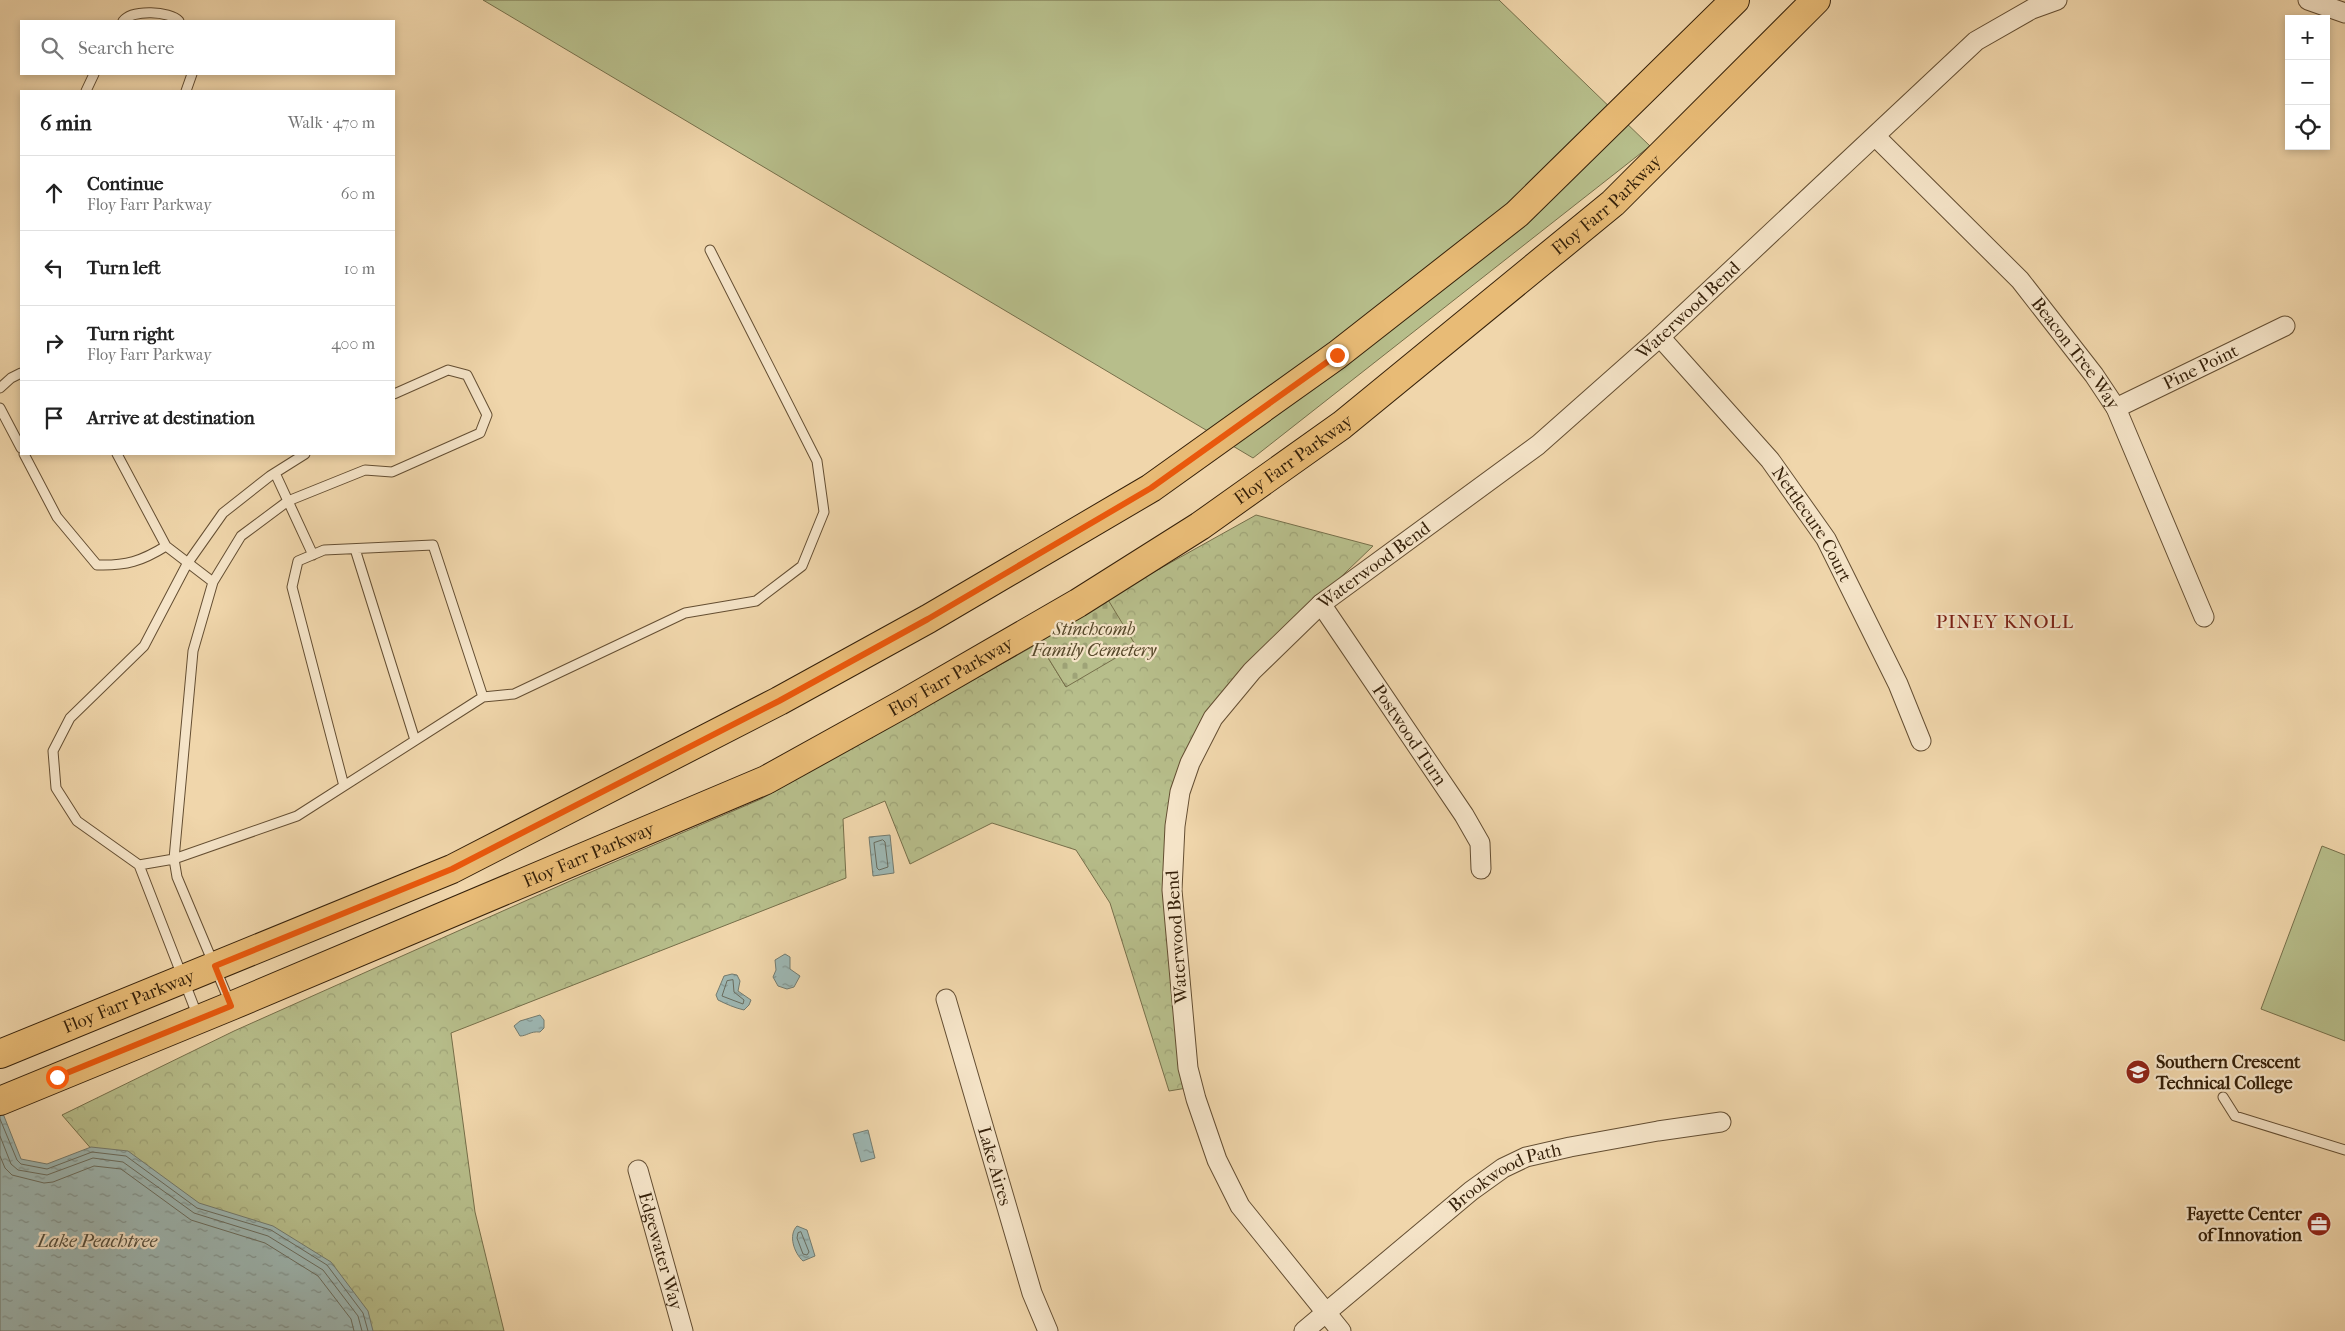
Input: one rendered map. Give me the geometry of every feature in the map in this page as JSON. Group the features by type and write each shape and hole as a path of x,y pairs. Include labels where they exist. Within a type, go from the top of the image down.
{"main road":[{"name":"Floy Farr Parkway","path":"0,1054 181,978 215,966 452,869 788,696 928,619 1151,488 1337,355 1517,214 1735,0"},
{"name":"Floy Farr Parkway","path":"0,1101 231,1006 766,780 1078,603 1200,526 1342,424 1613,203 1816,0"}],"street":[{"name":"Waterwood Bend","path":"1341,1331 1240,1206 1217,1160 1205,1130 1188,1068 1172,890 1175,826 1180,792 1194,756 1214,718 1252,670 1321,604 1538,444 1660,337 1976,41 2032,9 2057,0"},
{"path":"2308,0 2345,13"},
{"name":"Beacon Tree Way","path":"1876,136 2020,280 2059,328 2116,408 2204,617"},
{"name":"Pine Point","path":"2116,408 2285,326"},
{"name":"Nettlecure Court","path":"1660,337 1770,460 1826,538 1898,684 1920,741"},
{"name":"Postwood Turn","path":"1321,604 1464,815 1480,843 1481,869"},
{"name":"Lake Aires","path":"946,999 1032,1293 1048,1331"},
{"name":"Brookwood Path","path":"1304,1331 1471,1190 1503,1168 1526,1157 1570,1147 1721,1122"},
{"name":"Edgewater Way","path":"638,1170 683,1331"}],"lane":[{"path":"124,20 126,17 144,12 176,17 178,20"},
{"path":"86,90 94,75"},
{"path":"186,90 192,75"},
{"path":"139,865 174,859 297,816 482,697 514,694 685,613 756,601 802,566 824,512 817,461 710,250"},
{"path":"231,1006 177,877 174,859 193,651 213,582 241,536 288,501 365,470 392,472 480,433 487,415 467,375 448,370 395,394"},
{"path":"0,388 10,378 20,373"},
{"path":"0,408 20,446"},
{"path":"25,455 57,517 98,565 120,566 148,557 166,546"},
{"path":"118,455 166,546 187,564 213,582"},
{"path":"199,1018 181,978 139,865 77,821 56,788 53,751 70,718 144,646 187,564 223,513 275,473 304,455"},
{"path":"275,473 313,554"},
{"path":"344,786 292,588 298,561 324,550 433,545 482,697"},
{"path":"355,549 415,740"},
{"path":"2223,1097 2235,1116 2345,1150"}],"green space":[{"path":"483,0 1499,0 1650,146 1253,458"},
{"path":"1256,515 1373,546 1236,678 1183,760 1166,896 1187,1088 1169,1091 1110,903 1076,850 992,823 910,864 885,801 843,819 846,878 451,1033 475,1212 504,1331 350,1331 94,1152 62,1115 234,1031 570,881 761,799 1039,643 1066,687 1107,598"},
{"name":"Stinchcomb Family Cemetery","path":"1107,598 1136,646 1066,687 1039,643"},
{"path":"2322,846 2345,855 2345,1041 2261,1009"}],"water":[{"path":"890,835 894,873 873,876 869,837"},
{"path":"785,954 790,957 790,969 800,976 794,987 787,989 778,986 773,977 776,970 775,960"},
{"path":"737,975 740,981 738,991 751,1000 744,1010 718,1000 716,995 724,976"},
{"path":"540,1015 544,1020 544,1028 540,1032 520,1036 514,1026 520,1021"},
{"name":"Lake Peachtree","path":"0,1106 21,1159 47,1164 91,1147 128,1151 199,1203 273,1226 331,1262 368,1311 373,1331 0,1331"},
{"path":"868,1130 875,1158 861,1162 853,1134"},
{"path":"797,1226 807,1230 815,1256 803,1261 793,1244 793,1234"}],"place":[{"name":"Southern Crescent Technical College","path":"2138,1072"},
{"name":"Fayette Center of Innovation","path":"2319,1224"}],"district":[{"name":"PINEY KNOLL","path":"2005,622"}],"route":[{"path":"57,1077 231,1006 215,966 452,869 779,701 928,619 1151,488 1337,355"}]}
